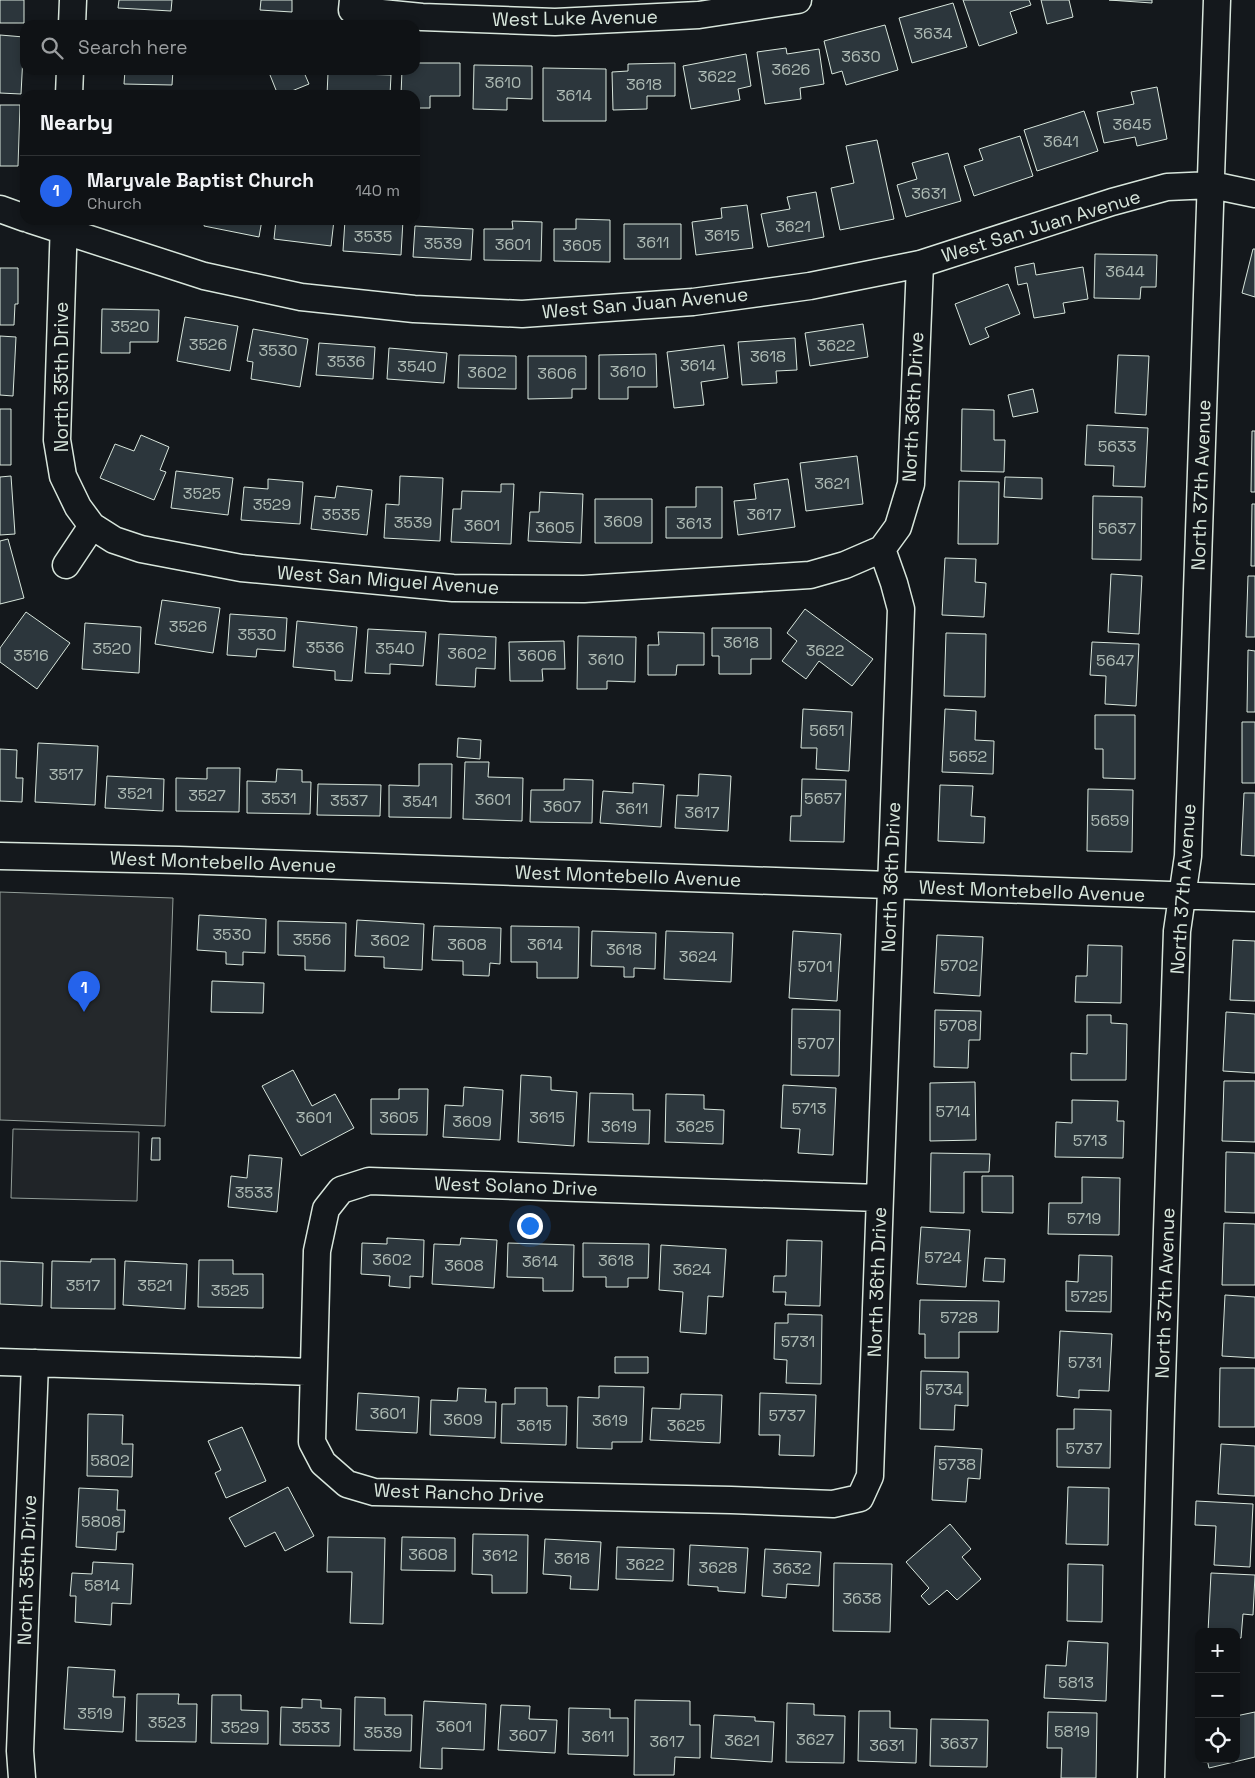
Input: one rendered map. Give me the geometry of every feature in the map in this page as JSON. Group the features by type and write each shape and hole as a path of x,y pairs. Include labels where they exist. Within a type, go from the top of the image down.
{"street":[{"path":"72,0 72,20"},
{"name":"West Luke Avenue","path":"352,5 422,16 555,22 699,15 798,0"},
{"name":"North 37th Avenue","path":"1151,1778 1176,951 1177,931 1188,856 1217,0"},
{"path":"69,90 70,75"},
{"name":"West San Juan Avenue","path":"64,226 204,276 301,296 414,309 522,314 693,302 810,286 920,264 1112,202 1167,187 1212,185 1255,194"},
{"path":"0,209 20,216"},
{"name":"North 35th Drive","path":"64,226 57,440 63,476 78,507 92,526"},
{"name":"North 36th Drive","path":"860,1498 870,1476 900,609 894,583 882,549 898,527 911,484 920,264"},
{"path":"66,565 92,526"},
{"name":"West San Miguel Avenue","path":"92,526 114,540 141,549 241,568 453,588 584,589 810,576 845,565 882,549"},
{"name":"West Montebello Avenue","path":"0,856 199,861 1255,898"},
{"name":"West Solano Drive","path":"313,1372 317,1251 326,1209 341,1190 369,1181 879,1198"},
{"path":"0,1362 313,1372"},
{"name":"North 35th Drive","path":"22,1778 20,1751 35,1363"},
{"name":"West Rancho Drive","path":"313,1372 312,1442 324,1463 347,1484 374,1492 833,1504 860,1498"}],"shaded area":[{"path":"0,892 173,898 165,1126 0,1120"},
{"path":"13,1129 139,1132 137,1201 11,1198"}],"building":[{"path":"0,0 24,0 24,20 20,20 20,23 0,23"},
{"path":"119,0 172,0 171,11 118,8"},
{"path":"261,0 292,0 292,12 260,10"},
{"path":"963,0 1029,0 1031,5 1010,12 1017,33 979,46"},
{"path":"1041,0 1069,0 1073,17 1047,24"},
{"path":"1109,0 1152,0 1152,3"},
{"path":"953,3 967,47 912,63 899,18"},
{"path":"885,25 898,70 846,85 842,71 832,74 824,41"},
{"path":"0,35 20,37 20,75 22,75 20,94 0,93"},
{"path":"786,48 787,54 819,49 824,84 800,88 801,99 765,104 757,52"},
{"path":"746,54 751,86 738,89 740,100 691,109 683,66"},
{"path":"420,63 460,63 460,96 430,96 430,108 420,108 420,90 401,90 402,75 420,75"},
{"path":"675,63 675,96 647,96 647,109 613,110 612,72 628,71 628,64"},
{"path":"474,65 532,66 532,99 507,98 507,110 473,109"},
{"path":"543,68 606,69 606,121 543,121"},
{"path":"125,75 173,75 172,85 124,84"},
{"path":"270,75 305,75 309,84 294,90 276,90"},
{"path":"328,75 391,75 390,90 327,90"},
{"path":"1157,87 1167,139 1137,146 1135,137 1104,143 1097,112 1134,104 1131,92"},
{"path":"0,105 20,105 18,166 0,166"},
{"path":"1084,111 1098,151 1037,171 1024,130"},
{"path":"1020,136 1033,176 974,196 964,166 983,160 979,149"},
{"path":"877,140 894,219 840,230 831,188 854,183 846,146"},
{"path":"948,153 961,201 906,217 897,185 917,179 912,163"},
{"path":"816,192 824,237 768,247 761,214 790,209 787,197"},
{"path":"747,205 753,248 696,255 692,222 722,218 721,208"},
{"path":"576,219 610,220 610,262 554,261 554,229 576,229"},
{"path":"512,221 542,222 541,261 484,260 484,229 513,229"},
{"path":"624,224 681,224 681,259 624,259"},
{"path":"204,225 261,225 259,237"},
{"path":"275,225 333,225 331,246 274,239"},
{"path":"345,225 403,225 401,255 343,251"},
{"path":"415,226 473,229 471,260 413,257"},
{"path":"1253,249 1255,249 1255,297 1242,293"},
{"path":"1095,254 1157,255 1156,287 1141,287 1140,299 1094,298"},
{"path":"1034,263 1036,275 1083,267 1088,299 1063,303 1065,313 1034,318 1027,283 1018,285 1015,267"},
{"path":"0,268 18,268 18,304 15,304 14,325 0,325"},
{"path":"1008,284 1020,314 985,328 989,337 970,345 955,304"},
{"path":"102,309 159,310 158,342 130,342 130,353 101,353"},
{"path":"185,317 238,326 230,371 177,361"},
{"path":"863,324 868,357 810,366 805,333"},
{"path":"253,329 308,339 300,387 251,379 253,362 247,361"},
{"path":"0,336 16,337 13,396 0,395"},
{"path":"795,338 797,370 776,371 777,383 742,385 738,342"},
{"path":"319,343 375,347 373,379 316,375"},
{"path":"724,345 728,378 701,382 704,405 674,408 667,352"},
{"path":"389,348 447,353 444,383 387,379"},
{"path":"656,354 657,387 628,387 628,399 599,399 599,355"},
{"path":"459,355 516,356 516,389 458,388"},
{"path":"1118,355 1149,356 1146,415 1115,413"},
{"path":"528,356 586,356 586,389 572,389 572,398 528,399"},
{"path":"1033,389 1038,412 1013,417 1008,395"},
{"path":"0,409 11,409 11,465 0,465"},
{"path":"962,409 994,410 994,440 1005,440 1004,472 961,471"},
{"path":"1087,425 1148,428 1145,487 1113,486 1114,466 1085,465"},
{"path":"1252,431 1255,431 1255,492 1251,492"},
{"path":"141,435 169,447 160,470 166,472 154,500 100,478 115,444 134,451"},
{"path":"857,456 863,504 806,511 800,463"},
{"path":"176,471 233,478 228,515 171,508"},
{"path":"11,476 15,534 0,535 0,477"},
{"path":"400,476 443,478 440,541 384,538 386,504 399,505"},
{"path":"1005,477 1042,478 1042,499 1004,497"},
{"path":"268,479 303,482 300,524 241,520 244,487 268,489"},
{"path":"788,479 795,527 738,535 734,501 756,499 754,484"},
{"path":"959,481 999,482 998,544 958,544"},
{"path":"501,484 514,484 511,544 451,542 453,509 461,509 462,491 501,492"},
{"path":"337,486 372,490 367,535 311,529 315,496 335,498"},
{"path":"696,487 722,487 722,538 666,538 666,507 696,507"},
{"path":"540,492 583,494 581,543 528,541 530,512 539,512"},
{"path":"1093,496 1142,497 1141,560 1092,559"},
{"path":"595,499 652,499 652,543 595,543"},
{"path":"1252,504 1255,504 1255,566 1251,566"},
{"path":"8,539 24,598 0,604 0,541"},
{"path":"945,558 976,559 975,582 986,583 984,617 942,615"},
{"path":"1111,574 1142,576 1139,634 1108,632"},
{"path":"1248,576 1255,576 1255,637 1246,637"},
{"path":"162,600 220,608 213,653 155,644"},
{"path":"805,609 873,659 852,686 819,661 806,679 782,661 797,641 787,633"},
{"path":"26,612 70,643 37,689 0,662 0,648"},
{"path":"230,614 287,618 285,651 257,649 256,657 227,655"},
{"path":"297,621 357,627 352,681 335,680 335,671 293,667"},
{"path":"85,623 141,627 139,673 82,669"},
{"path":"712,628 771,628 771,659 751,659 751,674 719,674 719,656 712,656"},
{"path":"368,629 426,632 423,666 390,664 390,674 365,673"},
{"path":"658,632 704,633 704,665 677,665 676,675 648,675 648,645 659,645"},
{"path":"946,633 986,634 985,697 944,696"},
{"path":"439,634 496,637 495,669 476,668 475,687 436,685"},
{"path":"578,636 636,637 635,682 607,681 607,689 577,689"},
{"path":"564,641 565,669 542,669 543,681 510,681 509,642"},
{"path":"1092,642 1139,644 1136,706 1105,704 1106,676 1090,675"},
{"path":"1248,650 1255,651 1255,712 1247,712"},
{"path":"803,709 852,712 849,771 816,769 817,748 801,748"},
{"path":"945,709 976,711 975,740 994,741 993,774 942,772"},
{"path":"1095,715 1135,715 1135,779 1103,778 1103,749 1095,749"},
{"path":"1242,722 1255,722 1255,783 1242,783"},
{"path":"458,738 481,740 480,759 457,757"},
{"path":"38,743 98,746 95,805 35,802"},
{"path":"0,749 17,750 16,778 23,778 22,802 0,801"},
{"path":"465,762 489,762 488,777 523,778 522,821 463,819"},
{"path":"419,764 452,764 451,818 389,817 389,785 419,786"},
{"path":"207,768 240,768 239,812 176,811 176,778 207,779"},
{"path":"277,769 302,770 302,782 311,782 310,814 247,813 247,781 276,782"},
{"path":"699,774 731,776 728,831 675,828 677,795 698,796"},
{"path":"107,776 164,779 163,811 105,808"},
{"path":"564,779 593,780 592,823 530,822 531,790 564,790"},
{"path":"802,779 846,780 844,842 790,841 791,816 801,816"},
{"path":"633,783 664,785 661,827 600,823 603,791 633,793"},
{"path":"318,784 381,785 380,816 317,815"},
{"path":"940,785 973,786 971,816 985,817 984,843 938,841"},
{"path":"1088,789 1133,790 1132,852 1087,851"},
{"path":"1244,793 1255,793 1255,856 1241,855"},
{"path":"199,915 266,919 265,953 243,952 243,965 226,964 226,952 197,950"},
{"path":"357,920 424,924 422,970 384,968 384,957 355,956"},
{"path":"278,921 346,923 345,971 305,970 305,956 278,955"},
{"path":"434,926 501,928 500,964 490,963 489,976 463,975 463,961 432,960"},
{"path":"511,926 579,927 578,978 537,978 537,962 511,962"},
{"path":"592,931 656,933 655,969 634,968 634,977 624,977 624,967 591,966"},
{"path":"666,931 733,933 731,982 664,979"},
{"path":"793,931 841,934 837,1001 789,998"},
{"path":"937,935 983,937 980,996 934,993"},
{"path":"1233,940 1255,941 1255,1001 1230,1000"},
{"path":"1088,945 1122,946 1121,1003 1075,1002 1076,976 1087,976"},
{"path":"212,981 264,983 263,1013 211,1012"},
{"path":"792,1009 840,1010 839,1076 791,1075"},
{"path":"935,1010 981,1011 980,1040 969,1040 968,1068 934,1067"},
{"path":"1226,1012 1255,1014 1255,1073 1223,1071"},
{"path":"1087,1015 1111,1015 1111,1023 1127,1024 1126,1080 1071,1080 1071,1053 1087,1054"},
{"path":"293,1070 312,1106 335,1094 354,1128 301,1156 262,1086"},
{"path":"521,1075 551,1077 551,1090 577,1092 574,1146 518,1142"},
{"path":"1224,1081 1255,1081 1255,1142 1222,1141"},
{"path":"975,1082 976,1140 930,1141 930,1083"},
{"path":"783,1085 836,1088 833,1155 798,1153 800,1129 781,1128"},
{"path":"464,1087 503,1090 500,1140 443,1137 445,1105 463,1106"},
{"path":"399,1089 428,1089 427,1135 371,1134 371,1099 399,1099"},
{"path":"590,1093 633,1094 633,1110 650,1110 649,1144 588,1142"},
{"path":"666,1094 704,1095 704,1109 724,1110 723,1144 665,1142"},
{"path":"1072,1100 1118,1101 1117,1121 1124,1121 1123,1158 1055,1157 1056,1122 1072,1123"},
{"path":"152,1138 160,1138 160,1160 151,1160"},
{"path":"1226,1152 1255,1153 1255,1213 1225,1212"},
{"path":"931,1153 990,1154 989,1172 964,1172 964,1213 930,1212"},
{"path":"249,1155 282,1158 277,1212 228,1207 231,1176 247,1178"},
{"path":"982,1176 1013,1176 1013,1213 982,1212"},
{"path":"1082,1177 1120,1178 1119,1235 1048,1234 1049,1203 1082,1203"},
{"path":"1224,1223 1255,1224 1255,1285 1222,1285"},
{"path":"921,1227 970,1230 966,1287 917,1284"},
{"path":"387,1238 424,1240 423,1277 410,1276 410,1288 389,1286 390,1276 361,1274 362,1243 387,1244"},
{"path":"461,1238 497,1240 494,1288 432,1284 434,1244 460,1245"},
{"path":"787,1240 822,1241 820,1306 785,1305 786,1292 773,1292 774,1276 786,1276"},
{"path":"508,1243 574,1245 573,1291 543,1291 543,1278 507,1277"},
{"path":"583,1243 649,1244 648,1278 628,1278 628,1287 606,1287 606,1277 583,1277"},
{"path":"661,1245 726,1249 723,1297 708,1296 706,1334 680,1332 683,1292 659,1290"},
{"path":"1079,1255 1112,1256 1111,1312 1066,1311 1066,1281 1078,1282"},
{"path":"985,1258 1005,1259 1004,1282 983,1281"},
{"path":"91,1259 115,1259 115,1309 51,1308 52,1261 91,1262"},
{"path":"199,1260 233,1260 233,1274 263,1274 263,1308 198,1307"},
{"path":"0,1261 43,1263 42,1306 0,1304"},
{"path":"125,1261 187,1264 185,1309 123,1305"},
{"path":"1225,1295 1255,1297 1255,1358 1222,1356"},
{"path":"920,1300 999,1301 998,1332 959,1332 959,1358 925,1358 925,1334 919,1334"},
{"path":"788,1314 822,1315 821,1384 786,1383 787,1360 774,1359 775,1323 788,1323"},
{"path":"1060,1331 1112,1334 1109,1391 1079,1390 1079,1398 1057,1396"},
{"path":"615,1357 648,1357 648,1373 615,1373"},
{"path":"1220,1368 1255,1368 1255,1427 1219,1427"},
{"path":"921,1371 968,1372 968,1406 955,1405 954,1430 920,1429"},
{"path":"599,1386 644,1387 642,1442 612,1442 612,1449 577,1448 578,1397 599,1398"},
{"path":"458,1388 486,1389 485,1402 496,1402 495,1438 430,1435 431,1400 457,1401"},
{"path":"515,1388 547,1388 547,1406 567,1406 566,1445 501,1443 502,1404 515,1404"},
{"path":"358,1393 419,1397 417,1433 356,1430"},
{"path":"760,1393 816,1395 814,1456 779,1455 780,1435 759,1435"},
{"path":"681,1394 722,1395 720,1443 650,1440 652,1408 680,1409"},
{"path":"1074,1409 1111,1410 1110,1468 1057,1467 1057,1429 1074,1429"},
{"path":"88,1414 123,1415 122,1444 133,1444 132,1477 87,1476"},
{"path":"242,1427 266,1481 226,1498 215,1473 221,1470 208,1441"},
{"path":"1221,1444 1255,1446 1255,1496 1218,1494"},
{"path":"935,1446 982,1449 980,1479 968,1478 966,1502 932,1500"},
{"path":"288,1487 314,1536 285,1551 275,1532 245,1547 229,1518"},
{"path":"1068,1487 1109,1488 1108,1545 1066,1544"},
{"path":"79,1488 118,1490 117,1510 125,1510 124,1532 117,1532 116,1550 76,1547"},
{"path":"1196,1501 1253,1504 1250,1567 1214,1565 1216,1526 1195,1525"},
{"path":"950,1524 971,1549 962,1557 981,1579 957,1600 947,1590 929,1605 921,1596 929,1588 906,1562"},
{"path":"473,1534 528,1535 527,1593 492,1593 492,1575 472,1574"},
{"path":"328,1537 385,1538 383,1624 350,1623 352,1572 327,1572"},
{"path":"402,1537 455,1538 455,1571 401,1570"},
{"path":"545,1539 601,1542 598,1590 570,1589 571,1576 543,1574"},
{"path":"690,1545 748,1548 745,1593 718,1591 718,1587 688,1585"},
{"path":"617,1547 674,1549 673,1581 616,1579"},
{"path":"765,1549 821,1552 819,1586 787,1584 786,1598 762,1596"},
{"path":"93,1562 133,1564 131,1604 112,1603 111,1625 75,1622 76,1596 70,1596 72,1573 92,1574"},
{"path":"834,1563 892,1564 890,1632 833,1631"},
{"path":"1068,1564 1103,1565 1102,1622 1067,1621"},
{"path":"1211,1573 1255,1575 1253,1615 1243,1614 1241,1638 1240,1628 1208,1628"},
{"path":"1068,1641 1108,1643 1106,1701 1044,1698 1046,1665 1066,1666"},
{"path":"68,1667 115,1670 113,1697 125,1697 123,1732 64,1729"},
{"path":"137,1694 179,1694 178,1704 197,1704 196,1742 136,1741"},
{"path":"212,1695 241,1695 241,1710 268,1711 268,1744 211,1743"},
{"path":"355,1697 385,1698 385,1715 412,1715 411,1751 354,1750"},
{"path":"302,1699 321,1700 321,1708 341,1709 340,1746 280,1745 281,1707 302,1708"},
{"path":"635,1700 690,1701 690,1725 700,1725 700,1758 675,1757 674,1775 634,1775"},
{"path":"424,1701 486,1704 484,1750 442,1748 442,1769 420,1768"},
{"path":"787,1703 814,1704 814,1715 845,1716 844,1763 786,1762"},
{"path":"501,1705 530,1706 529,1719 557,1720 555,1753 498,1750"},
{"path":"569,1708 610,1709 610,1718 628,1718 628,1756 568,1754"},
{"path":"859,1711 890,1711 890,1728 917,1729 916,1763 858,1761"},
{"path":"1048,1712 1097,1713 1096,1778 1061,1778 1062,1748 1047,1748"},
{"path":"1255,1712 1255,1757 1240,1761 1240,1718 1240,1715"},
{"path":"714,1715 755,1717 755,1721 774,1722 772,1762 711,1758"},
{"path":"931,1719 988,1720 987,1767 930,1766"},
{"path":"1208,1763 1230,1763 1209,1768"}],"place":[{"name":"Maryvale Baptist Church","path":"84,1012"}]}
